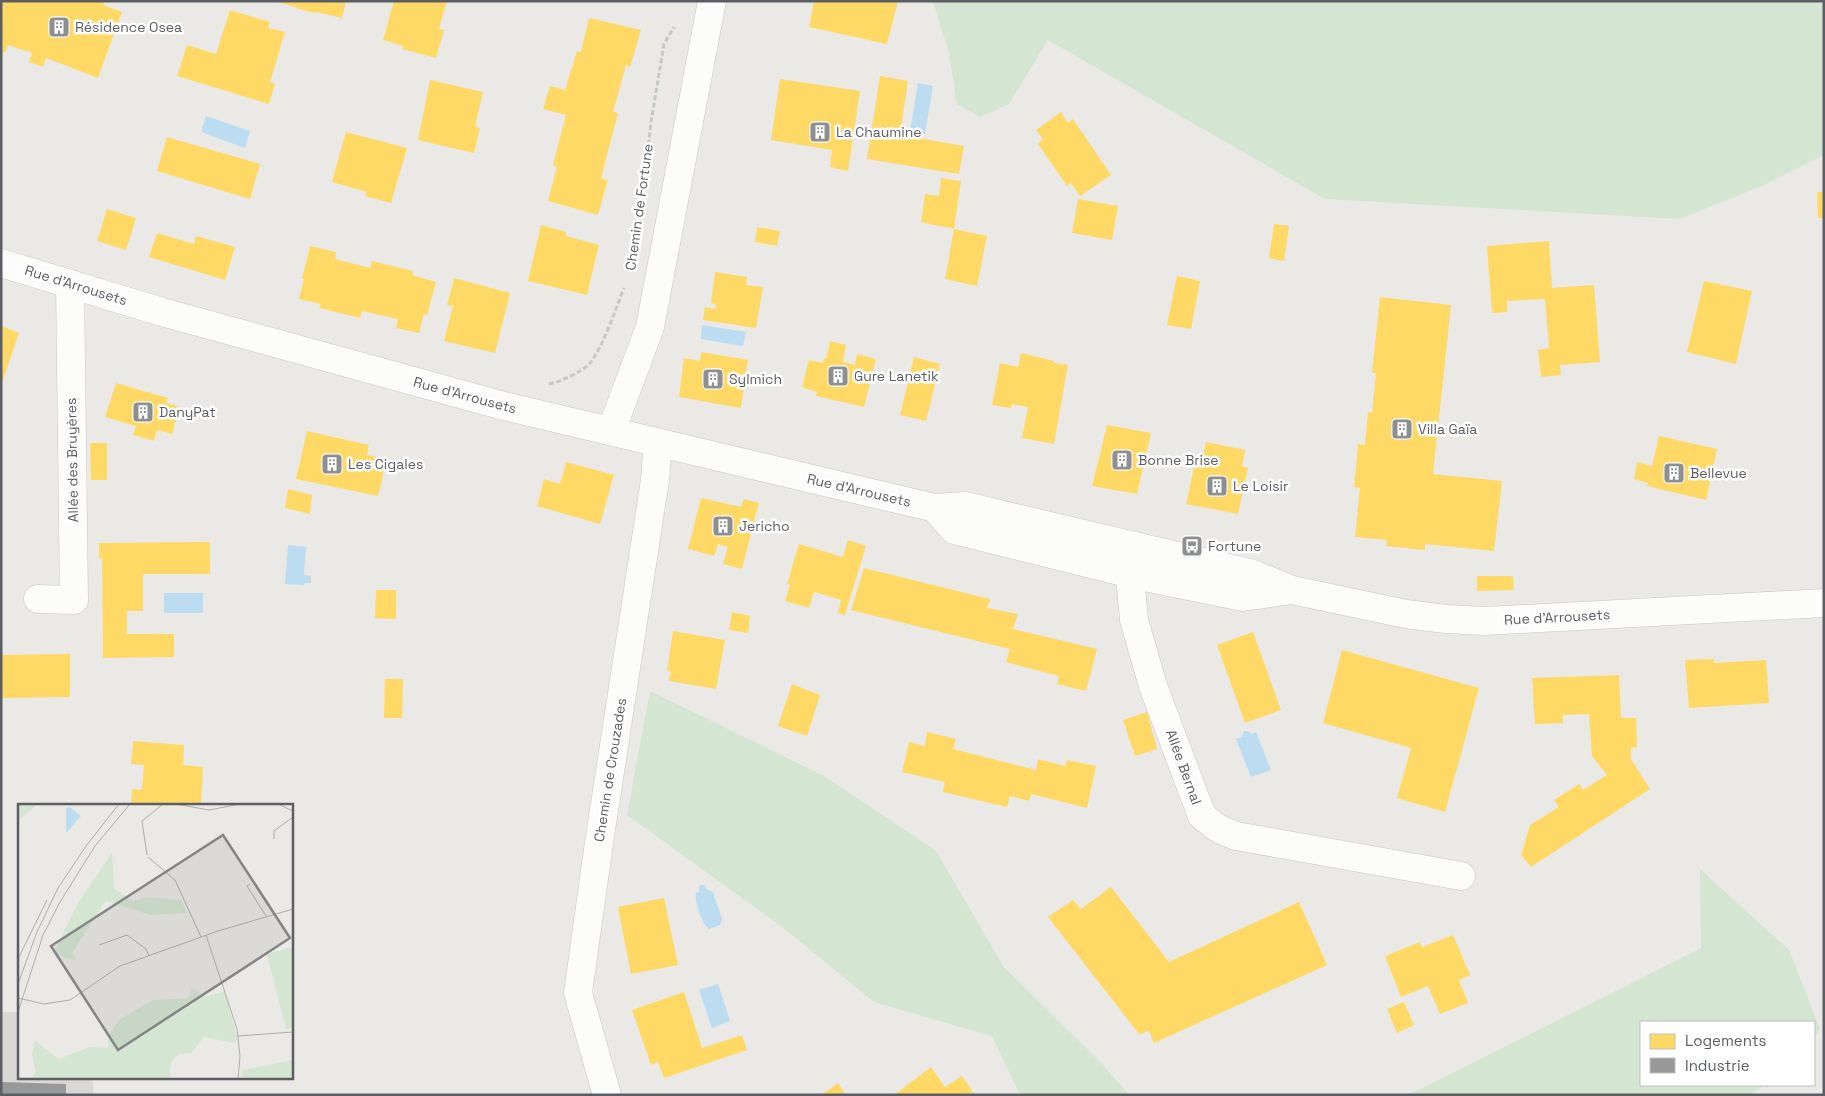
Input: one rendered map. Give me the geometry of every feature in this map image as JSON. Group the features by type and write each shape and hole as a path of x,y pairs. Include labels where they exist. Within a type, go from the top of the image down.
{"main road":[{"path":"611,432 650,327 712,1"},
{"name":"Rue d'Arrousets","path":"1,263 292,348 504,406 935,508 965,506 1253,574 1292,590 1406,614 1485,621 1824,604"},
{"name":"Allée des Bruyères","path":"38,599 74,600 70,284"},
{"name":"Chemin de Crouzades","path":"607,1095 578,993 655,480 658,443"},
{"name":"Rue d'Arrousets","path":"935,508 954,530 1135,575 1243,597 1292,590"},
{"name":"Allée Bernal","path":"1135,575 1132,587 1134,620 1154,686 1202,816 1219,829 1236,836 1461,876"}],"path":[{"name":"Chemin de Fortune","path":"643,189 651,122 664,44 675,25"},
{"name":"Chemin de Fortune","path":"542,385 559,382 590,364 602,341 626,282"}],"shaded area":[{"path":"1,1012 18,1012 18,1078 92,1078 94,1095 1,1095"}],"green space":[{"path":"933,1 1824,1 1824,155 1764,185 1679,219 1325,199 1048,40 1009,104 980,117 957,104 949,53"},
{"path":"650,691 824,776 936,851 1003,966 1104,1066 1129,1095 1020,1095 992,1036 874,1002 781,926 627,815"},
{"path":"1700,869 1789,950 1820,1029 1815,1036 1815,1021 1640,1021 1640,1086 1764,1086 1749,1095 1405,1095 1425,1087 1701,948"}],"water":[{"path":"918,83 933,86 925,134 910,131"},
{"path":"206,116 250,131 245,148 201,132"},
{"path":"702,325 746,332 743,346 701,339"},
{"path":"288,545 306,547 304,575 311,576 311,583 305,583 304,585 285,584"},
{"path":"164,593 203,593 203,613 164,613"},
{"path":"1244,731 1249,731 1251,734 1256,732 1271,770 1251,777 1236,739 1242,737"},
{"path":"701,885 704,885 706,889 713,892 722,919 720,925 709,929 701,918 696,901 696,893 699,892"},
{"path":"718,984 730,1021 712,1028 699,990"}],"building: Logements":[{"name":"Résidence Osea","path":"1,1 105,1 103,5 122,12 98,78 46,58 43,67 29,62 32,53 8,45 5,53 1,51"},
{"path":"276,1 346,1 342,18 306,11"},
{"path":"394,1 447,1 439,29 444,30 436,58 402,49 403,46 383,40"},
{"path":"814,1 898,1 887,44 809,27"},
{"path":"230,10 270,22 268,28 285,32 270,82 275,84 269,104 177,76 187,45 216,54"},
{"path":"589,18 641,30 630,67 626,65 613,112 618,113 601,178 608,180 598,215 548,201 557,167 553,165 566,115 543,109 550,86 565,90 577,51 581,52"},
{"path":"880,76 908,81 900,135 964,146 959,174 867,159"},
{"name":"La Chaumine","path":"780,79 860,91 848,171 830,167 832,150 771,140"},
{"path":"430,80 483,92 475,126 480,128 474,153 418,140"},
{"path":"1061,112 1068,123 1073,119 1111,175 1080,196 1071,183 1067,186 1038,144 1043,139 1036,130"},
{"path":"346,132 407,148 391,203 365,196 367,192 332,182"},
{"path":"167,137 260,164 250,199 157,171"},
{"path":"941,178 961,181 954,229 921,222 925,194 939,196"},
{"path":"1817,192 1824,192 1824,218 1818,218"},
{"path":"1078,199 1118,206 1112,240 1072,233"},
{"path":"107,209 136,218 126,250 97,241"},
{"path":"1274,224 1289,226 1284,261 1269,258"},
{"path":"541,225 566,232 566,236 599,245 587,295 528,281"},
{"path":"757,227 780,231 777,246 755,242"},
{"path":"954,229 987,236 977,286 945,279"},
{"path":"157,233 194,244 196,236 235,247 225,280 149,257"},
{"path":"1549,241 1552,288 1594,285 1600,362 1560,365 1561,375 1541,377 1538,350 1549,348 1545,299 1507,301 1507,312 1492,313 1487,246"},
{"path":"310,246 336,252 335,259 370,268 372,261 413,271 412,275 436,282 427,315 424,314 419,333 396,328 398,319 362,311 360,318 319,308 321,304 299,299"},
{"path":"715,272 747,277 746,285 763,287 756,328 703,320 705,307 715,309 716,304 711,303"},
{"path":"1177,276 1200,281 1191,329 1167,325"},
{"path":"454,278 510,293 495,353 444,341 453,306 447,305"},
{"path":"1704,281 1752,291 1736,364 1687,352"},
{"name":"Villa Gaïa","path":"1380,297 1451,305 1433,474 1502,481 1494,551 1425,544 1425,550 1386,546 1387,540 1355,537 1360,488 1354,487 1358,444 1365,445 1368,412 1372,413 1376,373 1372,373"},
{"path":"1,326 19,333 2,383 1,383"},
{"name":"Gure Lanetik","path":"830,341 846,345 843,362 855,365 857,354 876,359 864,407 816,396 817,392 802,387 809,360 823,363 824,358 826,359"},
{"name":"Sylmich","path":"701,352 748,360 741,408 679,397 684,358 700,361"},
{"path":"1021,353 1054,361 1054,363 1068,365 1054,444 1022,438 1028,407 1012,404 1011,408 992,405 1000,363 1018,367"},
{"path":"914,357 940,364 926,421 900,415"},
{"name":"DanyPat","path":"116,383 168,398 166,403 180,407 172,434 157,430 154,441 133,435 136,426 105,417"},
{"name":"Bonne Brise","path":"1107,425 1151,433 1137,494 1092,486"},
{"name":"Les Cigales","path":"307,431 369,445 367,455 387,459 378,496 296,479"},
{"name":"Bellevue","path":"1659,436 1717,449 1706,500 1647,486 1648,483 1634,479 1637,462 1652,466"},
{"name":"Le Loisir","path":"1206,442 1245,450 1242,466 1248,468 1238,514 1186,504 1196,458 1202,459"},
{"path":"90,443 107,443 107,480 91,480"},
{"path":"566,462 614,475 600,524 537,506 544,479 560,484"},
{"path":"288,489 312,495 310,514 285,508"},
{"name":"Jericho","path":"701,498 741,507 744,499 759,503 742,569 723,564 728,547 718,544 714,556 688,549"},
{"path":"848,540 866,546 845,615 838,613 841,600 814,592 809,608 785,601 790,585 787,584 799,544 843,557"},
{"path":"210,542 210,574 143,574 143,611 127,611 127,634 174,634 174,657 103,658 102,558 99,559 99,543"},
{"path":"864,568 990,599 987,608 1018,614 1013,629 1097,649 1086,691 1057,684 1059,676 1006,662 1010,649 851,610"},
{"path":"1477,576 1513,576 1514,590 1477,591"},
{"path":"376,590 396,590 396,619 375,618"},
{"path":"732,612 750,616 748,633 729,630"},
{"path":"673,631 725,640 716,689 669,681 671,671 667,671"},
{"path":"1253,632 1281,710 1245,723 1217,645"},
{"path":"1342,650 1479,688 1445,812 1397,798 1411,748 1323,723"},
{"path":"70,654 70,697 1,698 1,655"},
{"path":"1714,659 1714,663 1766,660 1769,703 1689,708 1685,660"},
{"path":"1619,675 1621,718 1636,718 1637,747 1631,748 1631,759 1650,789 1531,867 1521,855 1530,825 1559,807 1554,800 1579,784 1583,790 1607,775 1592,756 1589,714 1563,715 1563,723 1535,724 1532,678"},
{"path":"385,679 403,679 402,718 384,718"},
{"path":"792,684 820,695 807,736 778,726"},
{"path":"1147,712 1157,749 1135,756 1123,720"},
{"path":"927,732 956,739 953,749 1036,770 1038,759 1065,766 1067,760 1096,766 1087,808 1031,794 1029,801 1010,796 1007,807 943,792 945,782 902,772 909,742 925,746"},
{"path":"133,741 184,745 183,765 203,767 201,804 131,804 132,789 142,790 144,765 131,764"},
{"path":"1111,887 1169,962 1299,902 1327,965 1154,1043 1149,1031 1139,1034 1048,917 1073,900 1081,909"},
{"path":"664,898 678,965 631,974 618,907"},
{"path":"1453,935 1470,975 1459,980 1468,1003 1440,1014 1428,986 1401,997 1385,956 1420,942 1422,947"},
{"path":"684,992 702,1048 742,1035 747,1050 664,1078 658,1062 651,1065 632,1010"},
{"path":"1404,1002 1414,1025 1397,1033 1387,1009"},
{"path":"931,1067 945,1087 962,1076 975,1095 894,1095"},
{"path":"838,1083 846,1095 821,1095"}],"building: Industrie":[{"path":"1,1082 66,1084 66,1095 1,1095"}],"place":[{"name":"Résidence Osea","path":"59,27"},
{"name":"La Chaumine","path":"820,132"},
{"name":"Gure Lanetik","path":"838,376"},
{"name":"Sylmich","path":"713,379"},
{"name":"DanyPat","path":"143,412"},
{"name":"Villa Gaïa","path":"1402,429"},
{"name":"Bonne Brise","path":"1122,460"},
{"name":"Les Cigales","path":"332,464"},
{"name":"Bellevue","path":"1674,473"},
{"name":"Le Loisir","path":"1217,486"},
{"name":"Jericho","path":"723,526"},
{"name":"Fortune","path":"1192,546"}]}
